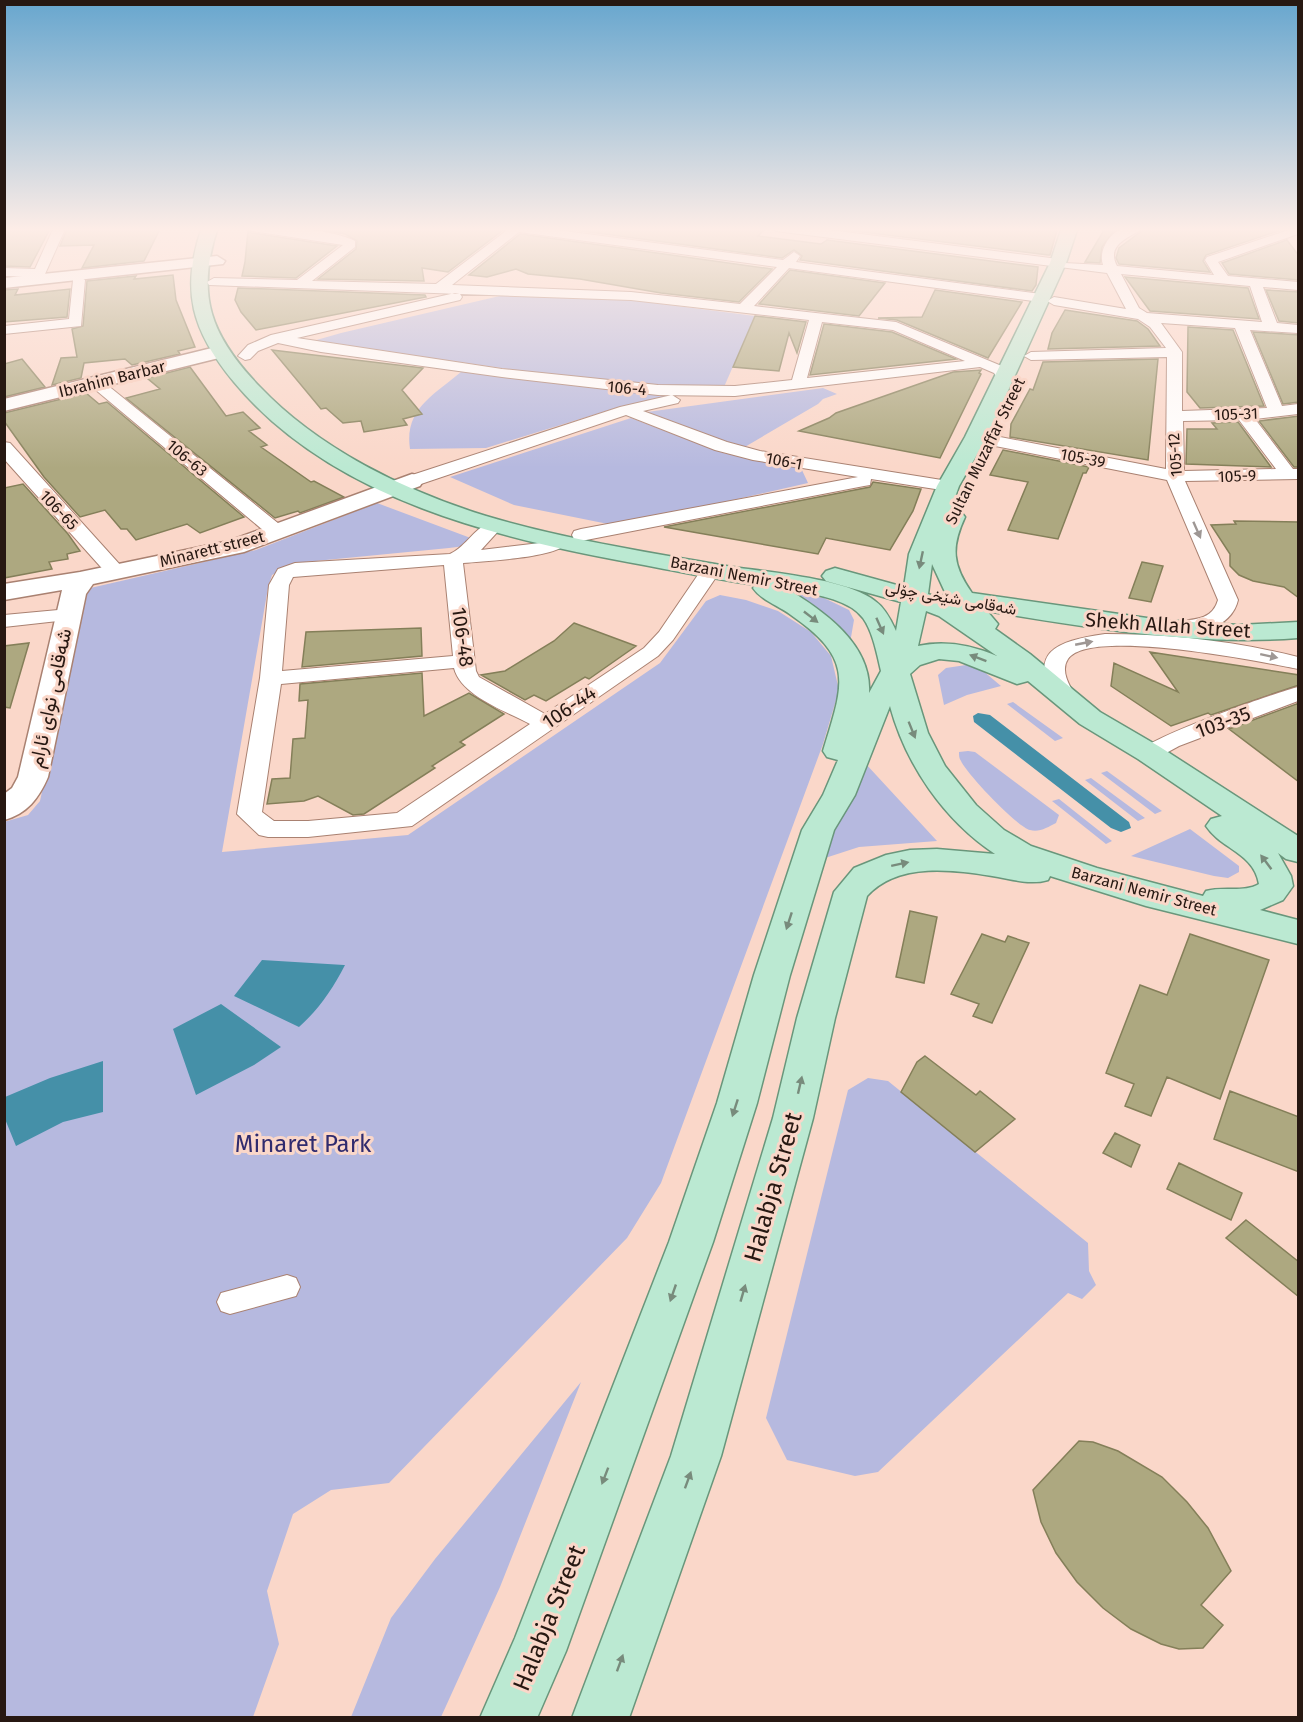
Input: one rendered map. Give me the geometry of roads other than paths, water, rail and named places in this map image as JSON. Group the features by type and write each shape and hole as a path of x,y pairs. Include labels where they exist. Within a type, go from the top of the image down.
{"main road":[{"name":"Barzani Nemir Street","path":"200,307 220,352 273,413 307,439 350,465 483,511 581,536 858,581 966,611 1079,710 1299,851"},
{"name":"Barzani Nemir Street","path":"218,307 243,348 290,410 445,510 493,527 558,543 834,594 869,608 876,616 898,667 903,706 923,754 938,779 965,812 992,837 1010,849 1093,880 1299,932"},
{"name":"Sultan Muzaffar Street","path":"898,667 912,619 921,554 948,486 976,436 1007,370 1044,307"},
{"name":"Sultan Muzaffar Street","path":"966,611 946,568 942,550 943,541 964,487 1031,356 1046,307"},
{"path":"946,568 996,590 1087,619"},
{"path":"743,576 782,597 820,624 844,652 854,672 854,696 818,830"},
{"name":"شەقامی شێخی چۆلی","path":"898,667 933,630 966,611 1037,613"},
{"name":"Shekh Allah Street","path":"1037,613 1142,626 1236,642 1299,630"},
{"path":"898,667 915,656 944,652 962,653 978,657 1079,710 1150,775 1256,850 1269,866 1275,881 1275,886 1269,895 1258,899 1166,897"},
{"name":"Halabja Street","path":"508,1718 543,1641 691,1242 737,1103 772,975 818,830 839,795 876,707 898,667"},
{"name":"Halabja Street","path":"600,1718 696,1456 793,1118 816,1018 851,892 861,878 898,864 950,859 1093,880"}],"street":[{"path":"4,330 76,323 77,307"},
{"path":"243,348 253,348 272,339 411,307"},
{"path":"719,307 896,326 980,364 1007,370"},
{"path":"1095,307 1137,314 1190,315 1242,326 1299,329"},
{"path":"1133,307 1137,314 1155,324 1177,347"},
{"path":"1268,307 1271,327"},
{"path":"798,384 816,319"},
{"path":"1204,338 1242,326"},
{"path":"1242,326 1277,412"},
{"name":"106-4","path":"272,339 321,348 583,384 658,390 735,391 980,364"},
{"path":"1031,356 1177,347"},
{"name":"105-12","path":"1142,626 1198,626 1217,618 1227,607 1225,593 1179,491 1175,476 1173,416 1177,347"},
{"name":"Ibrahim Barbar","path":"4,405 220,352"},
{"name":"106-63","path":"96,383 277,532"},
{"path":"403,485 626,410 735,391"},
{"name":"105-31","path":"1173,416 1244,415 1299,409"},
{"name":"106-1","path":"626,410 721,446 797,463 948,486"},
{"path":"1244,415 1292,478"},
{"name":"105-39","path":"990,440 1175,476"},
{"name":"106-65","path":"4,447 115,571"},
{"path":"4,478 25,473"},
{"name":"105-9","path":"1175,476 1292,478"},
{"path":"581,536 883,477"},
{"name":"Minarett street","path":"4,592 84,579 235,547 403,485"},
{"path":"453,559 469,553 483,534 493,527"},
{"path":"464,661 271,678 279,585 285,573 304,568 453,559 543,548 558,543"},
{"name":"106-48","path":"453,559 464,661 470,681 546,723"},
{"name":"106-44","path":"271,678 249,814 268,829 308,829 403,820 651,652 666,636 711,570"},
{"name":"شەقامی نوای ئارام","path":"4,810 25,794 33,777 73,593 84,579"},
{"path":"4,621 69,615"},
{"path":"1079,710 1057,684 1054,670 1062,652 1073,645 1106,640 1236,642 1299,663"},
{"name":"103-35","path":"1149,753 1171,741 1299,694"},
{"path":"230,1302 287,1287"}],"park label":[{"name":"Minaret Park","path":"303,1144"}]}
